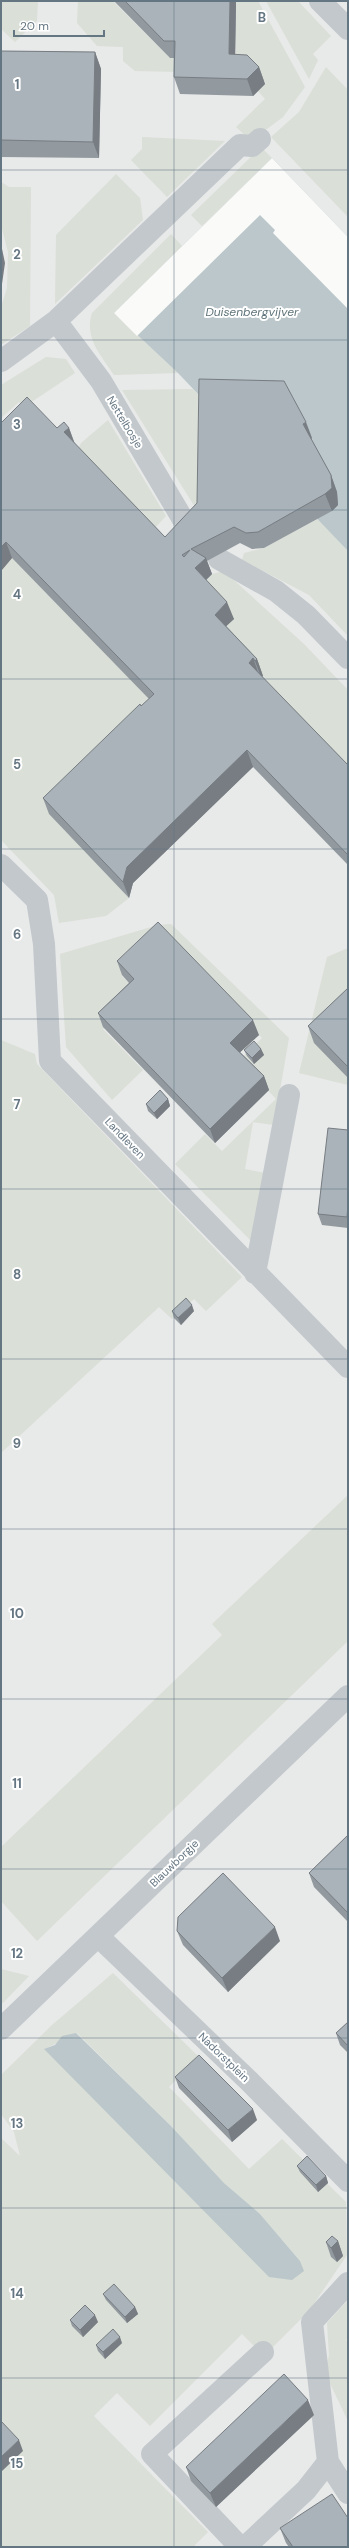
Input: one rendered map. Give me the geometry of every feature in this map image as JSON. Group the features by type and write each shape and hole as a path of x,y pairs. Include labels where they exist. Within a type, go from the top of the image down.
{"street":[{"path":"320,1 348,29"},
{"path":"1,361 56,321 240,145 252,146 260,139"},
{"name":"Nettelbosje","path":"56,321 101,381 188,528"},
{"path":"219,559 276,591 306,615 348,658"},
{"name":"Landleven","path":"1,865 37,900 44,944 50,1061 348,1366"},
{"path":"255,1272 289,1095"},
{"name":"Blauwborgje","path":"1,2029 348,1696"},
{"name":"Nadorstplein","path":"98,1936 249,2081 348,2181"},
{"path":"348,2283 312,2322 328,2462 348,2493"},
{"path":"240,2547 211,2514 152,2454 263,2352"},
{"path":"245,2547 306,2490 328,2462"}],"shaded area":[{"path":"1,1 348,1 348,2547 1,2547"},
{"path":"1,1 38,1 37,21 15,42 1,29"},
{"path":"78,1 113,1 170,58 180,58 180,72 135,71 123,61 123,47 97,46 77,23"},
{"path":"236,1 258,1 305,87 283,117 251,141 236,127 265,99 258,91 266,83 253,70 236,70"},
{"path":"266,1 298,1 331,36 313,54 318,60 309,79"},
{"path":"326,67 348,90 348,217 271,137 299,112"},
{"path":"142,137 225,141 167,197 131,160 142,149"},
{"path":"259,149 263,149 272,158 202,226 191,215"},
{"path":"116,174 140,198 143,220 55,304 56,235"},
{"path":"1,182 9,187 31,187 30,326 1,345 1,307 7,288 8,252 1,225"},
{"path":"171,234 182,246 114,313 178,373 114,375 99,353 92,338 90,322 92,313"},
{"path":"46,357 66,359 75,373 24,407 19,402 1,418 1,385"},
{"path":"193,389 205,401 203,520 122,390"},
{"path":"108,420 166,516 153,530 77,451 81,443"},
{"path":"318,519 348,551 348,636 309,595 242,560 244,553 264,548"},
{"path":"12,558 160,710 49,814 129,898 106,916 59,923 54,895 1,840 1,570"},
{"path":"224,571 304,644 348,690 348,776 261,677 263,675 221,631 233,618 201,585 212,574"},
{"path":"171,924 289,1038 274,1125 253,1122 245,1169 265,1173 251,1241 175,1164 205,1134 222,1151 276,1099 239,1060 262,1038 163,936 122,976 139,994 103,1029 143,1070 112,1100 66,1047 60,954 158,925"},
{"path":"348,948 348,1011 315,1043 348,1078 348,1085 299,1073 327,957"},
{"path":"1,1040 35,1054 37,1064 242,1277 206,1311 194,1299 172,1319 159,1307 1,1453"},
{"path":"348,1495 348,1641 37,1941 1,1901 1,1847 222,1635 212,1624"},
{"path":"1,1969 29,1976 1,2005"},
{"path":"113,1973 199,2057 169,2087 249,2169 282,2139 346,2202 347,2255 309,2311 264,2356 242,2334 150,2426 117,2393 94,2416 208,2532 193,2547 1,2547 1,2138 20,2156 14,2132 1,2114 1,2075 52,2025","holes":["77,2033 171,2126 224,2183 260,2214 300,2261 45,2049"]},
{"path":"348,2300 348,2338 346,2340 348,2342 348,2468 347,2419 325,2373 329,2355 327,2323"}],"water":[{"name":"Duisenbergvijver","path":"272,158 348,237 348,551 178,373 114,313"},
{"path":"76,2033 171,2126 224,2183 260,2214 300,2261 304,2271 292,2280 269,2277 44,2049 55,2045 62,2036"}],"pier":[{"path":"272,158 348,237 348,309 273,233 275,230 260,215 137,336 114,313"}],"building":[{"path":"125,1 230,1 229,54 247,55 259,67 247,79 174,77 175,41 164,41"},
{"path":"1,51 95,52 93,142 1,140"},
{"path":"199,379 284,381 306,422 303,424 331,475 332,488 325,494 258,532 246,533 234,527 191,549 206,558 195,568 227,602 215,615 257,659 255,661 253,658 249,663 348,765 348,855 247,750 127,867 123,882 43,798 140,704 141,706 154,694 6,542 1,547 1,423 27,397 57,428 64,422 69,428 64,432 165,537 197,503","holes":["190,550 184,557 182,555"]},
{"path":"158,922 253,1020 230,1043 264,1076 210,1129 98,1013 134,979 117,961"},
{"path":"348,988 348,1067 308,1026"},
{"path":"254,1041 261,1049 252,1058 244,1050"},
{"path":"160,1090 168,1099 154,1113 146,1104"},
{"path":"328,1128 348,1130 347,1217 318,1214"},
{"path":"186,1298 192,1305 178,1318 172,1311"},
{"path":"348,1835 348,1913 309,1873"},
{"path":"223,1873 275,1927 222,1978 177,1931 178,1917"},
{"path":"348,2022 348,2046 336,2033"},
{"path":"199,2055 253,2109 228,2130 175,2077"},
{"path":"307,2156 326,2176 316,2185 297,2166"},
{"path":"332,2236 338,2241 331,2248 326,2242"},
{"path":"114,2284 135,2307 125,2317 103,2294"},
{"path":"85,2305 95,2315 80,2330 70,2320"},
{"path":"113,2329 120,2337 103,2352 96,2345"},
{"path":"284,2374 308,2400 210,2493 186,2467"},
{"path":"1,2421 19,2440 1,2457"},
{"path":"332,2494 348,2518 348,2547 293,2547 280,2528"}]}
